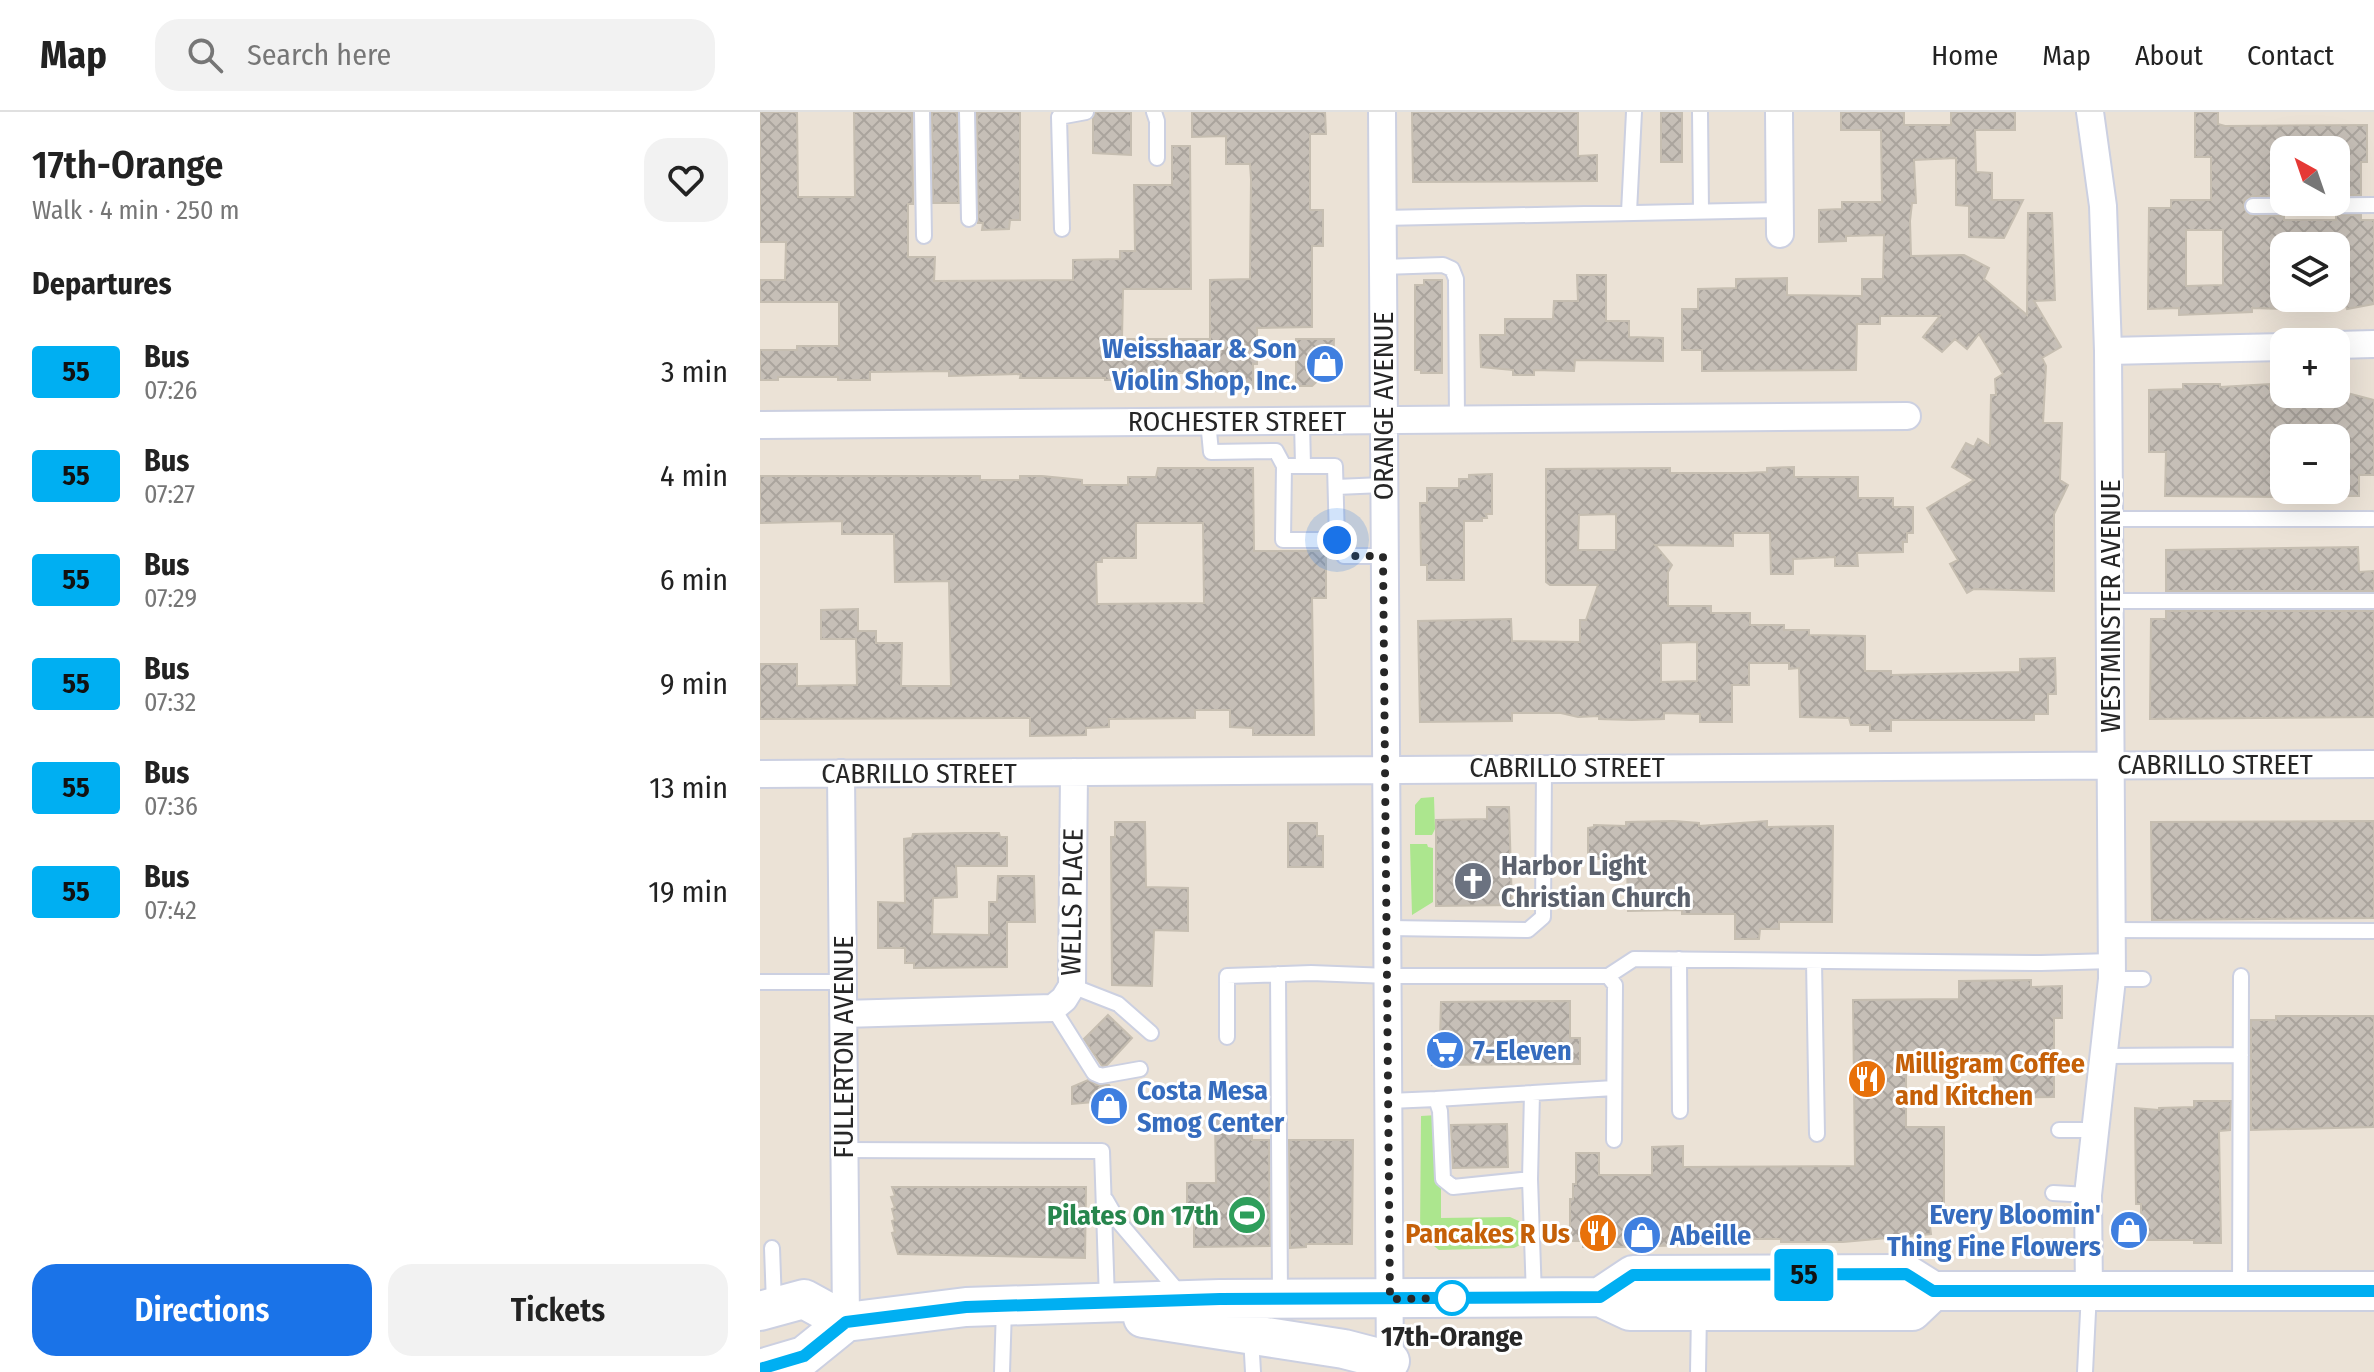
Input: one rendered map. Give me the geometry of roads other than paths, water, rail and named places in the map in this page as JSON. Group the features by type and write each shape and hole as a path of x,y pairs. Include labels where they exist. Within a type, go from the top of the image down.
{"main road":[{"path":"1600,1297 1633,1275 1906,1274 1933,1291 2374,1291"},
{"path":"1699,1311 1724,1297 1795,1275"},
{"path":"760,1369 804,1356 846,1322 1004,1304 1600,1297 1630,1311 1912,1311 1933,1291"},
{"path":"765,1305 804,1299 846,1322"},
{"path":"1053,1302 1252,1354 1344,1349 1390,1367"}],"street":[{"name":"ORANGE AVENUE","path":"1382,112 1390,1367"},
{"path":"1779,112 1780,222"},
{"name":"WESTMINSTER AVENUE","path":"2089,1292 2088,1195 2112,970 2108,351 2103,206 2090,112"},
{"path":"2350,345 2374,344"},
{"path":"2108,351 2270,347"},
{"name":"ROCHESTER STREET","path":"760,425 1907,416"},
{"name":"CABRILLO STREET","path":"760,774 2374,764"},
{"name":"WELLS PLACE","path":"843,1014 1053,1008 1064,999 1072,986 1074,772"},
{"name":"FULLERTON AVENUE","path":"841,773 846,1322"}],"lane":[{"path":"922,112 924,236"},
{"path":"967,112 969,219"},
{"path":"1062,229 1059,117 1086,112"},
{"path":"1154,112 1157,121 1157,158"},
{"path":"1629,212 1634,112"},
{"path":"1700,112 1701,211"},
{"path":"2253,206 2374,205"},
{"path":"1382,218 1701,211 1780,222"},
{"path":"1382,267 1443,265 1452,269 1456,279 1457,420"},
{"path":"1208,421 1211,452 1276,451 1284,466 1283,540 1337,540"},
{"path":"1302,421 1303,466"},
{"path":"1284,466 1335,466 1337,540 1344,556 1383,556"},
{"path":"1336,487 1383,485"},
{"path":"2110,519 2373,518"},
{"path":"2111,601 2374,601"},
{"path":"1388,928 1528,930 1543,917 1544,767"},
{"path":"2112,930 2374,931"},
{"path":"1227,1037 1227,976 1311,973 1608,976 1634,959 1679,959 2112,970 2143,979"},
{"path":"1679,959 1680,1111"},
{"path":"1814,961 1817,1134"},
{"path":"1278,974 1280,1299"},
{"path":"1608,976 1615,985 1614,1140"},
{"path":"2240,1292 2241,976"},
{"path":"760,982 843,982"},
{"path":"1072,986 1118,1004 1151,1033"},
{"path":"1053,1008 1094,1073 1101,1076 1140,1069"},
{"path":"2105,1056 2241,1055"},
{"path":"1389,1101 1614,1088"},
{"path":"1532,1093 1530,1179 1534,1297"},
{"path":"1436,1099 1440,1111 1443,1179 1453,1187 1530,1179"},
{"path":"2059,1130 2095,1130"},
{"path":"844,1150 1102,1151 1107,1301"},
{"path":"2053,1193 2088,1195"},
{"path":"1104,1197 1118,1221 1185,1300"},
{"path":"765,1305 772,1248"},
{"path":"2085,1372 2089,1292"},
{"path":"1002,1372 1004,1304"},
{"path":"1698,1372 1699,1311"}],"place":[{"name":"Weisshaar & Son Violin Shop, Inc.","path":"1325,364"},
{"name":"Harbor Light Christian Church","path":"1473,881"},
{"name":"7-Eleven","path":"1445,1050"},
{"name":"Milligram Coffee and Kitchen","path":"1867,1079"},
{"name":"Costa Mesa Smog Center","path":"1109,1106"},
{"name":"Pilates On 17th","path":"1247,1215"},
{"name":"Every Bloomin' Thing Fine Flowers","path":"2129,1230"},
{"name":"Pancakes R Us","path":"1598,1233"},
{"name":"Abeille","path":"1642,1235"},
{"name":"17th-Orange","path":"1452,1298"}]}
